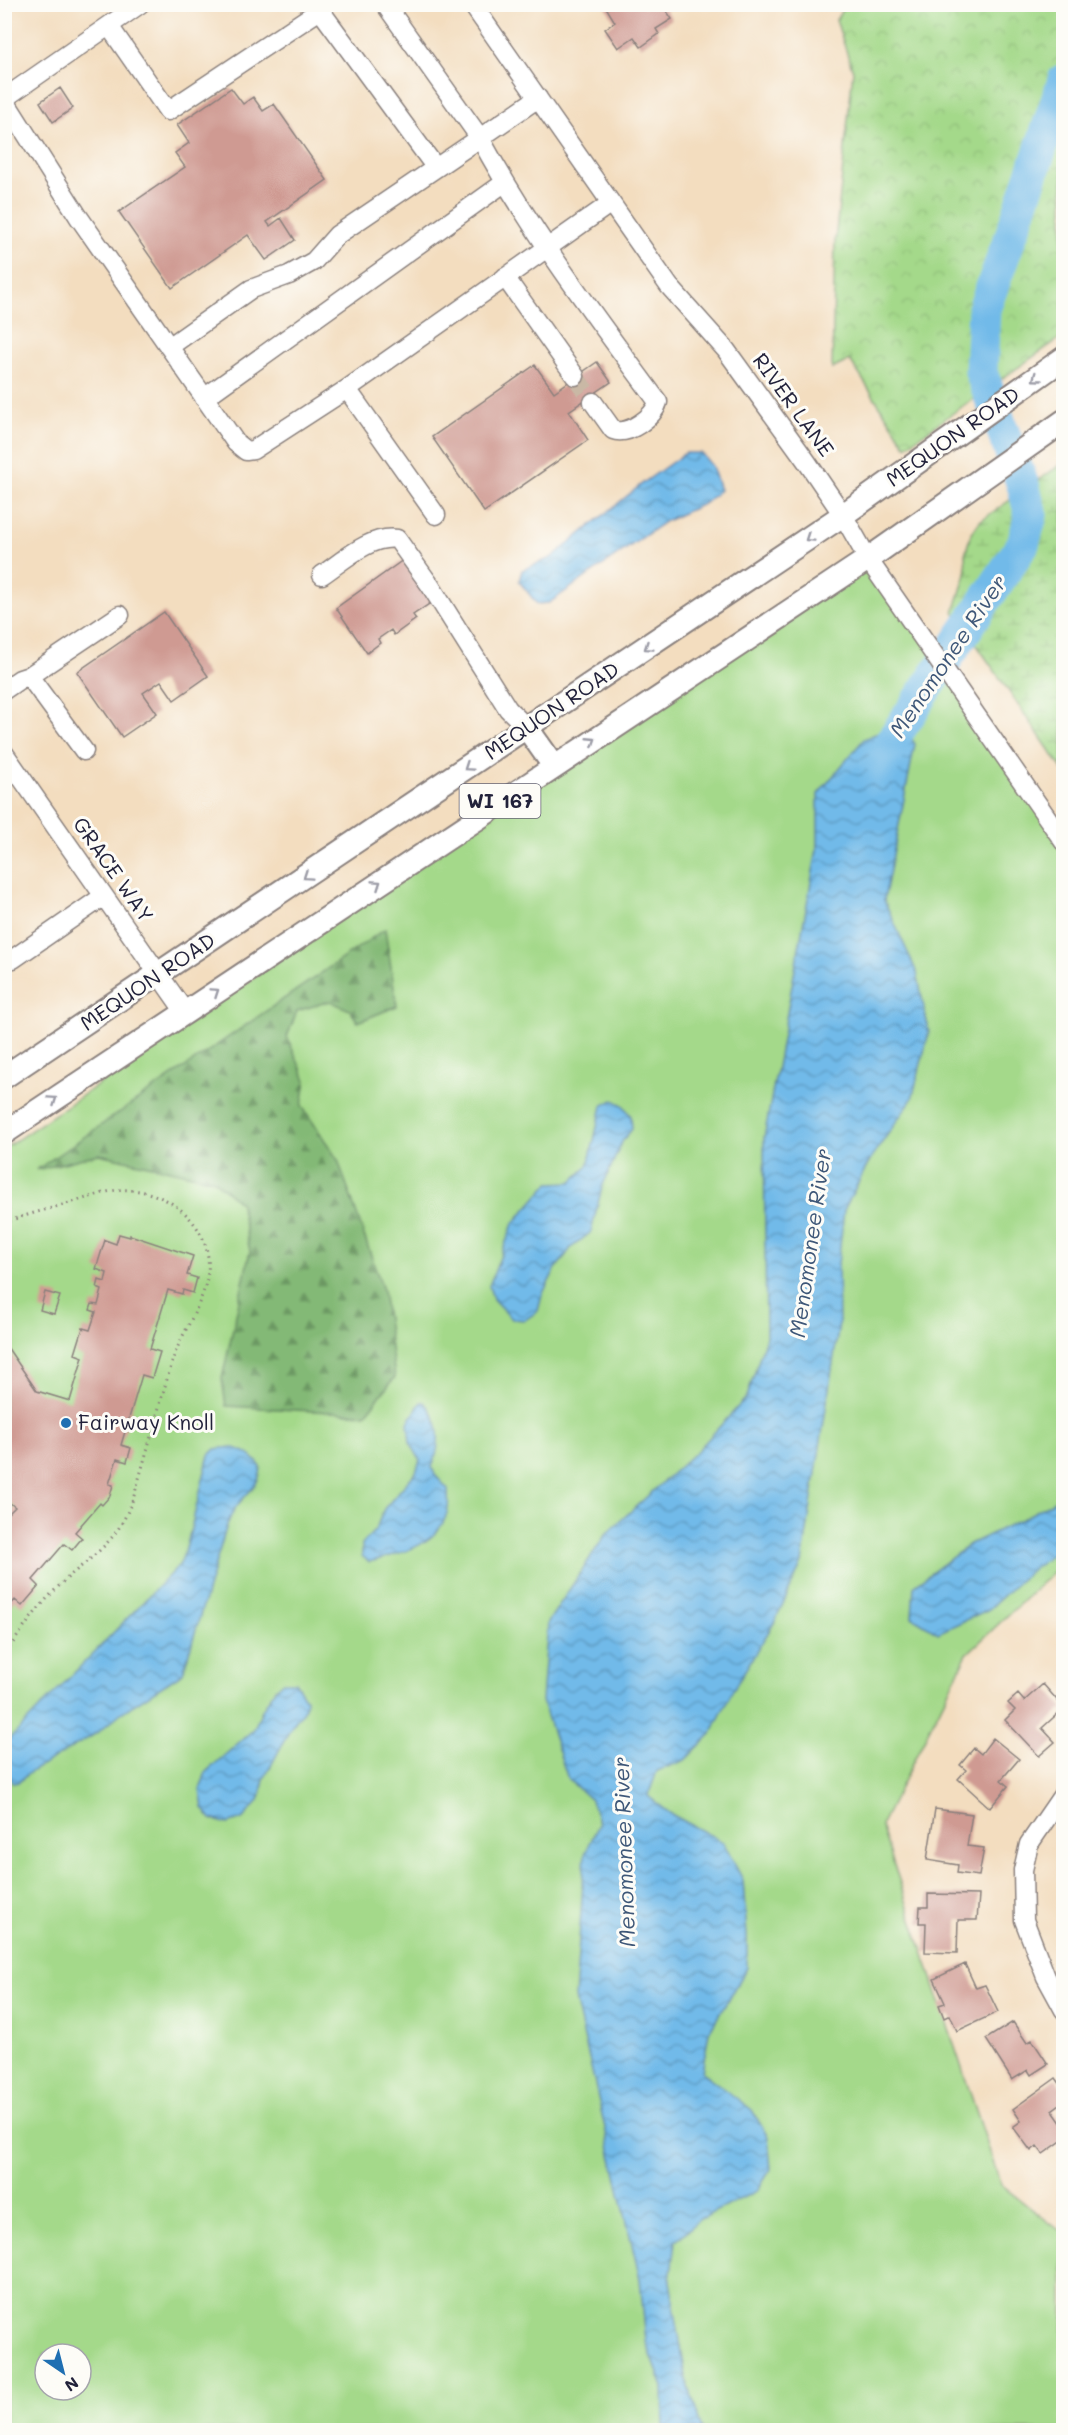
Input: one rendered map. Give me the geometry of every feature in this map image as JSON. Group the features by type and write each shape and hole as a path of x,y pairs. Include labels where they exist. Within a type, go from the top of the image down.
{"main road":[{"name":"MEQUON ROAD","path":"4,1077 159,976 843,515 1064,358"},
{"name":"WI 167","path":"4,1133 868,559 1064,421"},
{"path":"527,728 554,766"}],"street":[{"path":"140,4 9,95 6,100 78,216 236,443 246,451 253,450 347,388 611,203"},
{"path":"385,4 480,138 504,183 546,248 658,402 653,413 626,431 618,432 613,430 593,402"},
{"name":"RIVER LANE","path":"472,4 669,285 726,350 843,515 868,559 1064,842"},
{"path":"109,26 168,111 323,7 436,168"},
{"path":"169,347 251,289 290,274 314,261 337,236 538,98"},
{"path":"204,398 504,183"},
{"path":"505,277 575,376"},
{"path":"347,388 436,514"},
{"path":"322,575 374,541 384,538 397,539 430,585 508,709 527,728"},
{"path":"4,690 29,676 120,615"},
{"path":"29,676 84,751"},
{"name":"GRACE WAY","path":"4,753 185,1012"},
{"path":"4,960 13,959 104,896"},
{"path":"1064,1794 1029,1844 1023,1870 1024,1920 1039,1959 1064,2010"}],"path":[{"path":"4,1222 117,1190 142,1191 164,1198 190,1217 201,1235 208,1257 206,1278 197,1309 174,1357 133,1499 125,1516 115,1534 100,1551 56,1588 4,1655"}],"green space":[{"path":"845,5 1063,5 1063,336 906,446 850,360 832,369 835,242 853,71 836,20"},
{"path":"1063,463 1063,770 954,612 966,574 965,554 971,534 980,521"},
{"path":"868,559 1063,842 1063,1563 967,1654 881,1826 1001,2185 1063,2233 1063,2430 5,2430 5,1148 191,1022 554,766"},
{"path":"385,929 397,1006 358,1022 350,1010 330,1001 297,1011 287,1037 306,1080 302,1106 338,1160 383,1290 395,1377 366,1414 226,1406 222,1379 250,1251 240,1203 214,1180 99,1154 36,1170"}],"water":[{"path":"685,453 701,453 712,466 720,490 705,503 666,521 549,603 537,604 519,581 522,570 551,558 643,483"},
{"path":"900,723 915,744 884,900 917,973 929,1032 912,1099 870,1160 844,1210 838,1264 839,1324 802,1563 774,1623 733,1690 711,1734 685,1760 657,1771 648,1796 671,1814 723,1842 743,1880 747,1968 709,2032 702,2072 752,2110 768,2137 771,2169 757,2191 700,2219 675,2242 670,2281 686,2377 702,2430 664,2430 663,2387 646,2341 640,2279 575,1998 585,1854 599,1824 591,1800 568,1779 542,1701 548,1622 606,1534 699,1449 747,1397 766,1337 764,1138 818,844 818,794 864,739"},
{"path":"613,1100 623,1105 631,1116 632,1129 623,1140 602,1187 591,1232 571,1248 555,1270 542,1295 538,1311 525,1320 512,1319 493,1299 489,1286 513,1224 549,1183 571,1182 588,1166 602,1106"},
{"path":"421,1402 424,1402 430,1409 437,1425 438,1442 432,1467 435,1475 448,1489 448,1506 444,1521 437,1531 418,1546 369,1562 362,1556 362,1544 376,1529 384,1509 416,1472 420,1460 410,1442 408,1423"},
{"path":"232,1447 245,1452 255,1460 261,1467 260,1474 235,1509 227,1525 183,1673 121,1713 97,1733 29,1773 19,1782 13,1783 5,1774 5,1744 180,1564 187,1545 209,1455 215,1449"},
{"path":"1063,1496 1063,1546 1028,1573 989,1609 938,1633 912,1617 914,1586 970,1544"},
{"path":"283,1682 295,1682 306,1699 305,1708 292,1726 264,1779 259,1801 242,1819 228,1824 211,1819 203,1808 200,1790 206,1772 254,1729 262,1710 275,1689"}],"building":[{"path":"604,4 642,4 644,8 648,4 662,4 672,19 656,29 659,34 641,47 634,37 618,48 605,29 615,22"},
{"path":"60,88 73,108 53,122 40,102"},
{"path":"231,88 243,104 253,97 263,111 274,104 327,180 267,222 270,226 281,218 295,240 266,260 248,235 172,288 119,212 185,167 175,153 189,143 177,125"},
{"path":"597,362 611,382 569,411 588,440 484,512 432,437 535,365 554,392"},
{"path":"403,560 432,602 413,615 416,619 394,635 391,630 378,639 380,643 367,653 336,608"},
{"path":"164,612 208,676 174,700 161,681 143,693 157,713 122,737 77,672"},
{"name":"Fairway Knoll","path":"119,1234 130,1237 130,1235 193,1256 187,1275 197,1278 193,1293 183,1290 182,1294 168,1290 150,1349 160,1352 152,1378 142,1375 121,1445 131,1448 127,1462 117,1459 109,1484 113,1485 110,1496 102,1505 100,1503 75,1532 82,1538 72,1550 64,1544 33,1580 39,1586 22,1606 15,1600 4,1612 4,1518 15,1507 5,1499 5,1344 37,1391 70,1401 83,1357 75,1354 83,1328 90,1330 96,1312 90,1310 92,1304 98,1305 102,1290 97,1288 99,1280 105,1282 107,1273 96,1269 105,1240 116,1244"},
{"path":"45,1292 60,1296 54,1314 40,1310"},
{"path":"1043,1684 1064,1708 1042,1728 1055,1742 1039,1756 1005,1720 1015,1710 1008,1703 1018,1694 1024,1701"},
{"path":"993,1738 1019,1759 1001,1780 1008,1786 990,1808 958,1779 966,1770 960,1765 974,1748 981,1754"},
{"path":"935,1809 972,1814 967,1846 984,1848 979,1876 957,1873 958,1865 927,1860"},
{"path":"928,1894 979,1895 977,1920 958,1920 957,1953 925,1952 926,1923 919,1923 920,1907 928,1907"},
{"path":"965,1964 976,1988 985,1985 998,2012 957,2031 950,2015 944,2018 939,2005 945,2003 934,1979"},
{"path":"1013,2022 1027,2043 1032,2040 1048,2064 1031,2075 1028,2070 1012,2080 986,2039"},
{"path":"1056,2078 1064,2089 1064,2101 1052,2110 1064,2127 1064,2139 1043,2154 1037,2146 1031,2151 1013,2127 1021,2121 1013,2109"}],"waterway":[{"name":"Menomonee River","path":"883,765 889,745 1023,544 1031,515 1024,488 981,372 984,309 1064,80"}],"tunnel":[{"path":"575,376 593,402"}],"place":[{"name":"Fairway Knoll","path":"66,1423"}]}
